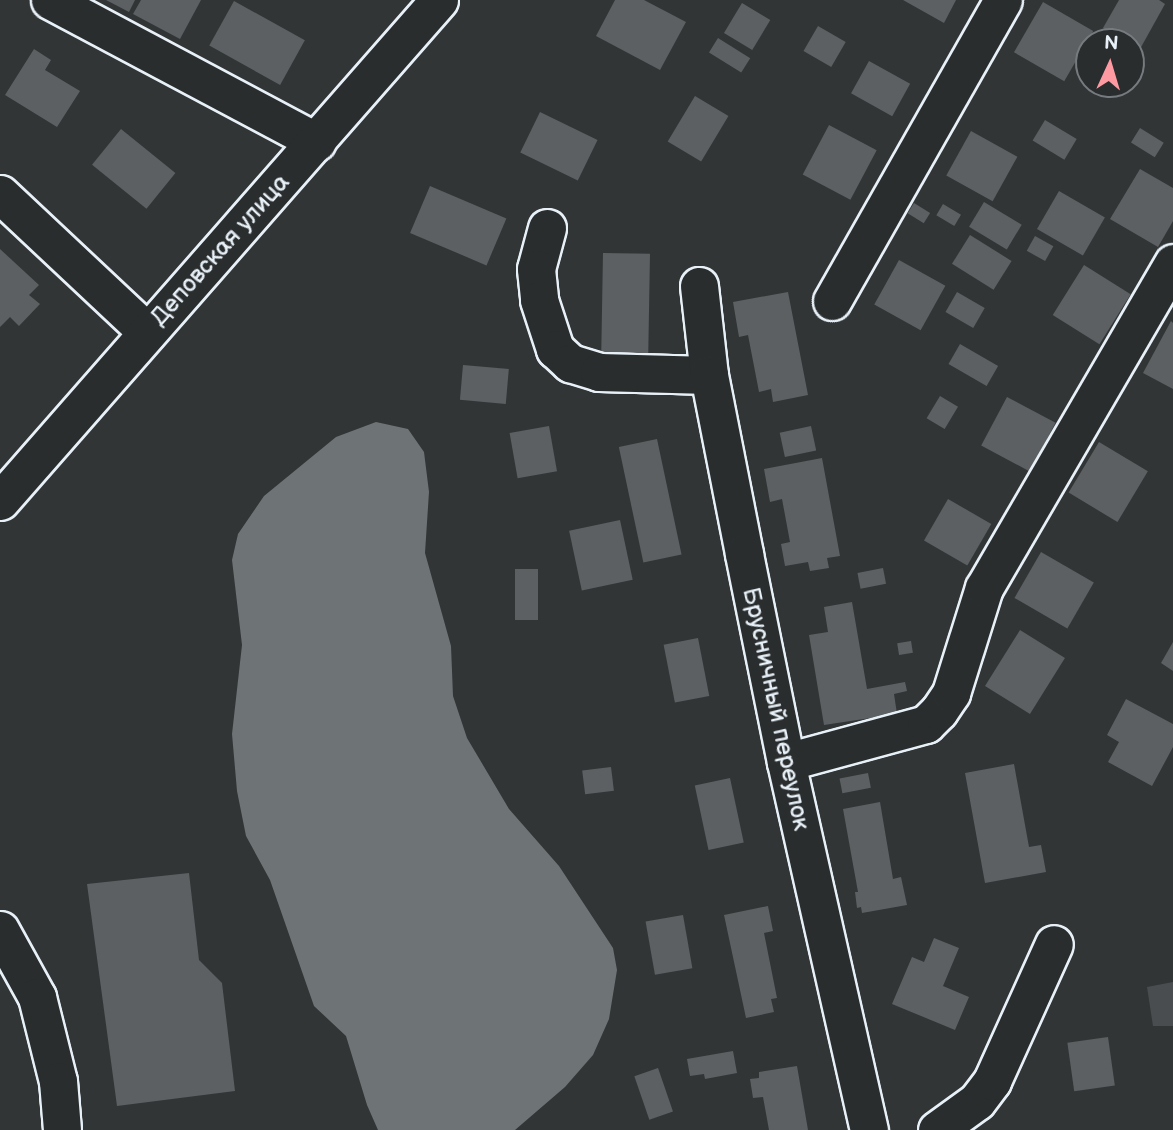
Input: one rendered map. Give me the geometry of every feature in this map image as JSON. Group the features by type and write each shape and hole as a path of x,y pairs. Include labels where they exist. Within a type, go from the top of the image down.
{"street":[{"path":"50,0 317,142"},
{"name":"Деповская улица","path":"0,501 439,0"},
{"path":"832,301 1003,0"},
{"path":"0,194 147,331"},
{"path":"547,228 536,269 539,300 555,349 570,363 599,372 709,375"},
{"path":"786,762 926,724 939,711 951,693 984,587 1173,263"},
{"name":"Брусничный переулок","path":"699,286 709,375 786,762 869,1130"},
{"path":"0,930 37,997 58,1081 62,1130"},
{"path":"937,1130 977,1101 992,1081 1054,944"}],"shaded area":[{"path":"376,422 408,429 424,452 429,492 425,553 451,646 453,696 467,738 509,809 559,866 613,948 617,970 609,1019 593,1055 565,1087 515,1130 378,1130 367,1105 346,1036 314,1006 270,880 246,836 237,791 232,734 242,645 232,560 238,534 264,496 336,437"},
{"path":"1173,982 1173,1026 1153,1026 1147,987"}],"building":[{"path":"106,0 135,0 129,12"},
{"path":"141,0 201,0 180,39 133,14"},
{"path":"615,0 644,0 686,22 660,70 596,36"},
{"path":"903,0 956,0 944,23"},
{"path":"1119,0 1159,0 1165,4 1145,40 1145,28 1103,28"},
{"path":"234,1 305,40 280,85 209,46"},
{"path":"1043,2 1088,28 1075,28 1075,63 1064,81 1014,52"},
{"path":"742,3 770,20 752,50 724,33"},
{"path":"818,26 846,42 831,67 804,51"},
{"path":"718,38 750,58 741,73 709,52"},
{"path":"34,49 51,60 45,70 80,91 57,127 5,95"},
{"path":"869,61 910,84 892,116 851,93"},
{"path":"695,96 728,116 701,162 668,141"},
{"path":"540,112 598,140 578,181 520,152"},
{"path":"1045,120 1077,139 1064,160 1033,141"},
{"path":"829,125 877,150 850,200 803,174"},
{"path":"1140,128 1164,143 1155,157 1131,142"},
{"path":"121,129 175,173 146,209 92,165"},
{"path":"971,131 1017,157 993,201 946,176"},
{"path":"1140,169 1173,188 1173,221 1158,247 1110,219"},
{"path":"430,186 506,218 486,265 410,233"},
{"path":"1059,191 1105,218 1083,256 1037,229"},
{"path":"984,202 1022,225 1007,250 969,227"},
{"path":"914,203 930,213 924,223 908,213"},
{"path":"943,204 961,215 954,226 936,215"},
{"path":"970,235 1012,261 994,290 952,264"},
{"path":"1035,236 1053,246 1045,261 1027,251"},
{"path":"0,249 39,285 29,295 40,304 19,326 10,317 0,327"},
{"path":"603,253 650,254 648,354 601,353"},
{"path":"899,260 945,286 921,330 874,305"},
{"path":"1084,265 1131,294 1099,344 1053,315"},
{"path":"788,292 808,395 773,402 771,389 759,392 748,335 739,337 733,302"},
{"path":"957,292 985,308 973,328 946,312"},
{"path":"1171,321 1173,323 1173,389 1143,373"},
{"path":"960,344 998,366 987,386 948,364"},
{"path":"463,365 509,369 506,404 460,400"},
{"path":"940,396 958,407 945,429 927,418"},
{"path":"1007,397 1056,423 1030,471 981,446"},
{"path":"549,426 557,471 518,478 510,433"},
{"path":"811,426 816,450 785,457 780,433"},
{"path":"657,439 682,554 643,563 619,447"},
{"path":"1099,442 1148,471 1117,522 1069,493"},
{"path":"822,458 840,556 827,558 829,568 810,571 808,562 785,566 781,544 790,542 782,499 770,502 764,469"},
{"path":"948,499 991,524 967,566 924,541"},
{"path":"620,520 633,580 582,590 569,531"},
{"path":"1041,552 1094,583 1067,628 1014,598"},
{"path":"883,568 886,584 861,589 857,573"},
{"path":"515,569 538,569 538,620 515,620"},
{"path":"852,602 867,689 905,682 907,691 894,694 897,714 824,725 809,635 828,632 824,607"},
{"path":"1020,630 1065,658 1030,714 985,686"},
{"path":"698,638 709,696 675,703 664,645"},
{"path":"911,641 913,653 899,655 897,643"},
{"path":"1173,642 1173,671 1161,663"},
{"path":"1126,699 1173,724 1173,747 1152,786 1108,762 1119,742 1107,735"},
{"path":"1014,764 1029,847 1041,845 1046,872 985,883 965,773"},
{"path":"611,767 614,791 585,794 582,771"},
{"path":"868,773 871,788 842,793 840,779"},
{"path":"730,778 744,843 709,850 695,785"},
{"path":"880,802 893,879 901,877 907,905 862,913 861,907 857,908 855,892 858,892 843,809"},
{"path":"189,873 199,960 222,983 235,1091 117,1106 87,884"},
{"path":"768,906 773,931 764,933 777,998 771,999 774,1012 746,1018 724,915"},
{"path":"683,915 692,968 655,975 646,922"},
{"path":"934,938 959,948 943,986 969,997 955,1030 892,1004 912,957 924,962"},
{"path":"1108,1037 1115,1086 1074,1091 1067,1043"},
{"path":"733,1051 737,1073 705,1079 704,1074 690,1076 687,1059"},
{"path":"797,1066 808,1130 769,1130 763,1097 753,1098 750,1079 759,1078 759,1072"},
{"path":"658,1068 673,1111 649,1120 634,1076"}]}
